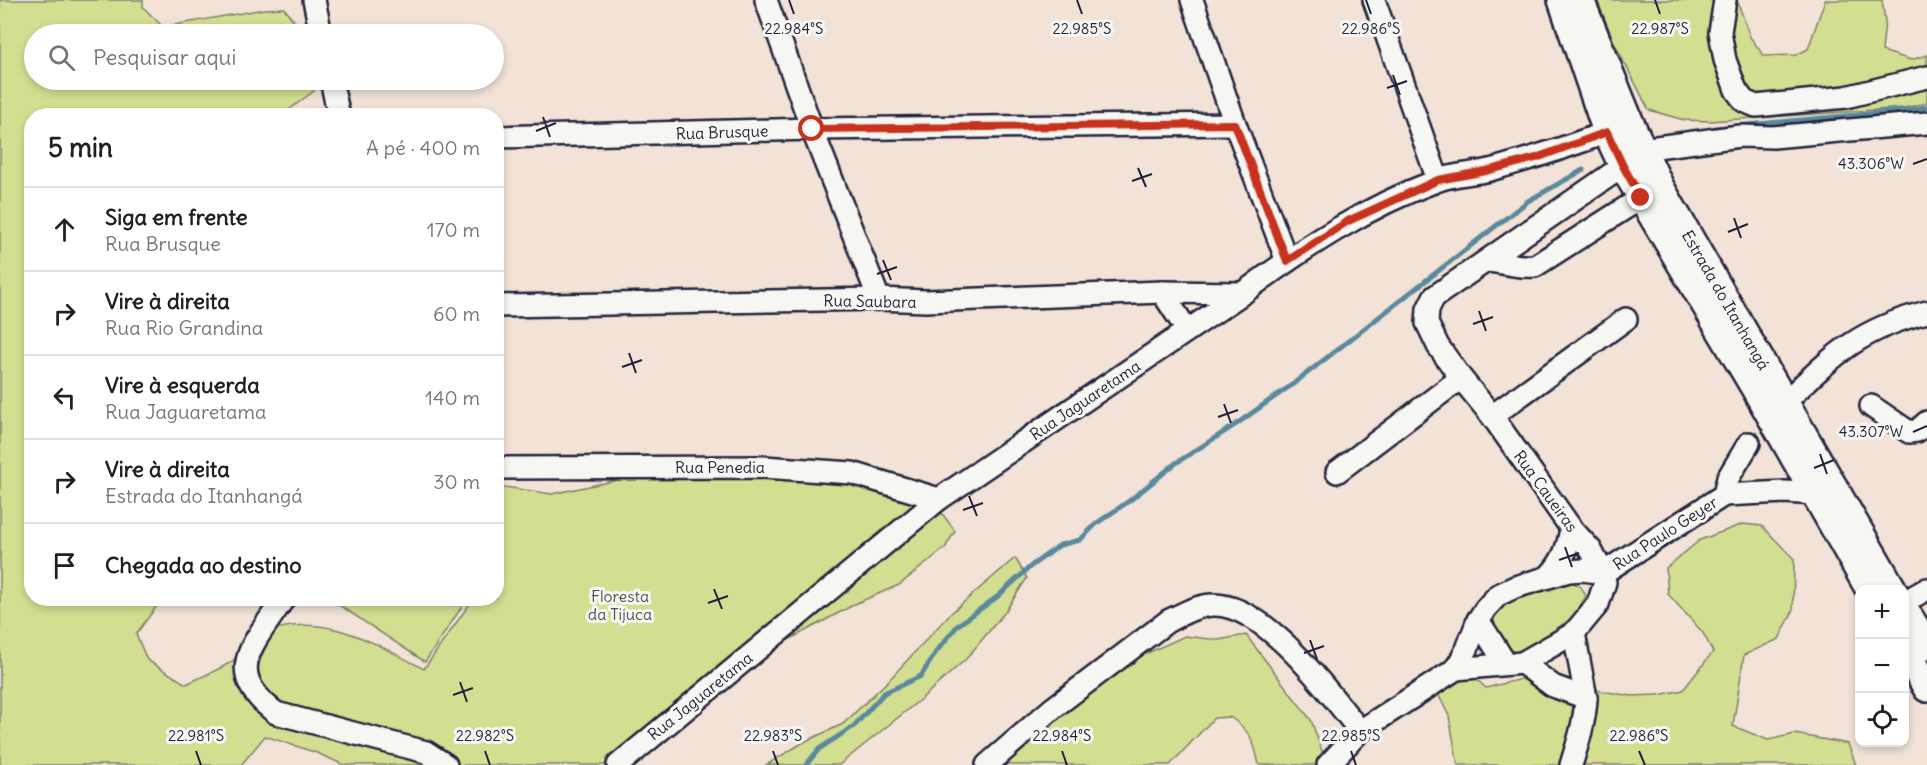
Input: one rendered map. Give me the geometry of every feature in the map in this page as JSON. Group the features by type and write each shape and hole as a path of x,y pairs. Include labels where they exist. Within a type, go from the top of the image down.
{"main road":[{"name":"Estrada do Itanhangá","path":"1562,0 1607,132 1632,158"},
{"name":"Estrada do Itanhangá","path":"1580,0 1632,158 1755,388 1867,585"},
{"name":"Estrada do Itanhangá","path":"1651,192 1785,402 1890,585"},
{"path":"1909,616 1927,646"},
{"path":"1909,656 1927,688"}],"street":[{"path":"314,0 319,24"},
{"path":"766,0 812,129 879,299"},
{"path":"1192,0 1235,124 1287,261"},
{"path":"1374,0 1438,180"},
{"path":"1725,0 1720,32 1725,60 1736,90 1744,101 1756,106 1845,97 1927,77"},
{"path":"333,90 337,108"},
{"path":"1632,158 1740,136 1773,137 1927,123"},
{"name":"Rua Brusque","path":"504,138 812,129 1235,124"},
{"name":"Rua Jaguaretama","path":"618,765 939,500 1348,221 1438,180 1536,158 1607,132"},
{"name":"Rua Caueiras","path":"1603,573 1591,550 1571,528 1438,346 1427,323 1428,309 1434,297 1632,158"},
{"path":"1487,261 1527,267 1535,266 1651,192"},
{"path":"1544,221 1563,250"},
{"path":"1162,292 1187,330"},
{"name":"Rua Saubara","path":"504,306 879,299 926,301 1162,292 1243,293"},
{"path":"1785,402 1826,362 1851,342 1879,327 1927,312"},
{"path":"1492,417 1626,319"},
{"path":"1336,472 1461,378"},
{"path":"1871,406 1909,432 1917,431 1927,422"},
{"name":"Rua Paulo Geyer","path":"1724,495 1728,478 1749,443"},
{"name":"Rua Penedia","path":"504,468 763,466 852,473 939,500"},
{"name":"Rua Paulo Geyer","path":"1328,765 1360,732 1456,669 1467,649 1478,620 1498,595 1515,587 1569,571 1583,570 1603,573 1724,495 1785,492 1815,494"},
{"path":"1549,576 1565,554 1571,528"},
{"path":"1456,669 1514,663 1574,633 1598,604 1604,590 1603,573"},
{"path":"1909,600 1927,589"},
{"path":"987,765 1053,708 1168,621 1189,610 1213,605 1256,619 1315,676 1360,732"},
{"path":"279,606 246,656 246,671 251,689 262,703 276,713 426,752 446,765"},
{"path":"1478,620 1514,663 1553,686 1586,698"},
{"path":"1571,765 1584,722 1586,698 1574,633"}],"green space":[{"name":"Floresta da Tijuca","path":"0,0 143,0 143,7 160,24 24,24 24,90 314,91 291,108 24,108 24,606 157,606 136,634 147,660 186,684 231,662 252,638 275,629 298,625 320,626 362,638 424,669 468,606 504,606 504,487 552,494 632,477 785,467 924,489 955,531 945,548 899,585 857,603 781,644 606,765 344,765 317,753 265,736 241,765 0,765"},
{"path":"1597,0 1737,0 1750,37 1764,56 1796,55 1808,49 1825,0 1882,0 1885,21 1882,51 1911,60 1927,55 1927,103 1904,108 1710,121 1684,120 1649,110 1614,42"},
{"name":"Floresta da Tijuca","path":"284,8 296,24 180,24 264,9"},
{"path":"1743,524 1762,526 1794,559 1793,611 1779,639 1744,655 1733,726 1768,740 1795,734 1848,744 1856,765 1458,765 1449,716 1438,694 1434,673 1450,655 1486,688 1525,678 1631,696 1658,695 1683,690 1713,652 1703,633 1668,594 1666,568 1700,540"},
{"path":"1015,558 1027,578 1005,612 966,659 921,699 839,765 766,765 804,742 843,724 888,681 950,614"},
{"path":"1572,582 1581,587 1586,596 1574,616 1523,653 1510,652 1494,631 1494,617 1500,606 1558,583"},
{"path":"341,606 462,606 425,662"},
{"path":"1246,635 1311,720 1327,765 1259,765 1250,737 1243,727 1230,717 1214,718 1170,765 1010,765 1007,753 1090,679 1185,636 1218,640"}],"waterway":[{"path":"1715,128 1927,107"},
{"path":"806,765 819,749 854,726 884,693 921,676 936,652 958,625 997,597 1031,566 1060,545 1080,540 1097,523 1129,501 1176,463 1293,384 1528,201 1583,170"}],"route":[{"path":"812,129 1235,124 1287,261 1348,221 1438,180 1536,158 1607,132 1641,198"}]}
